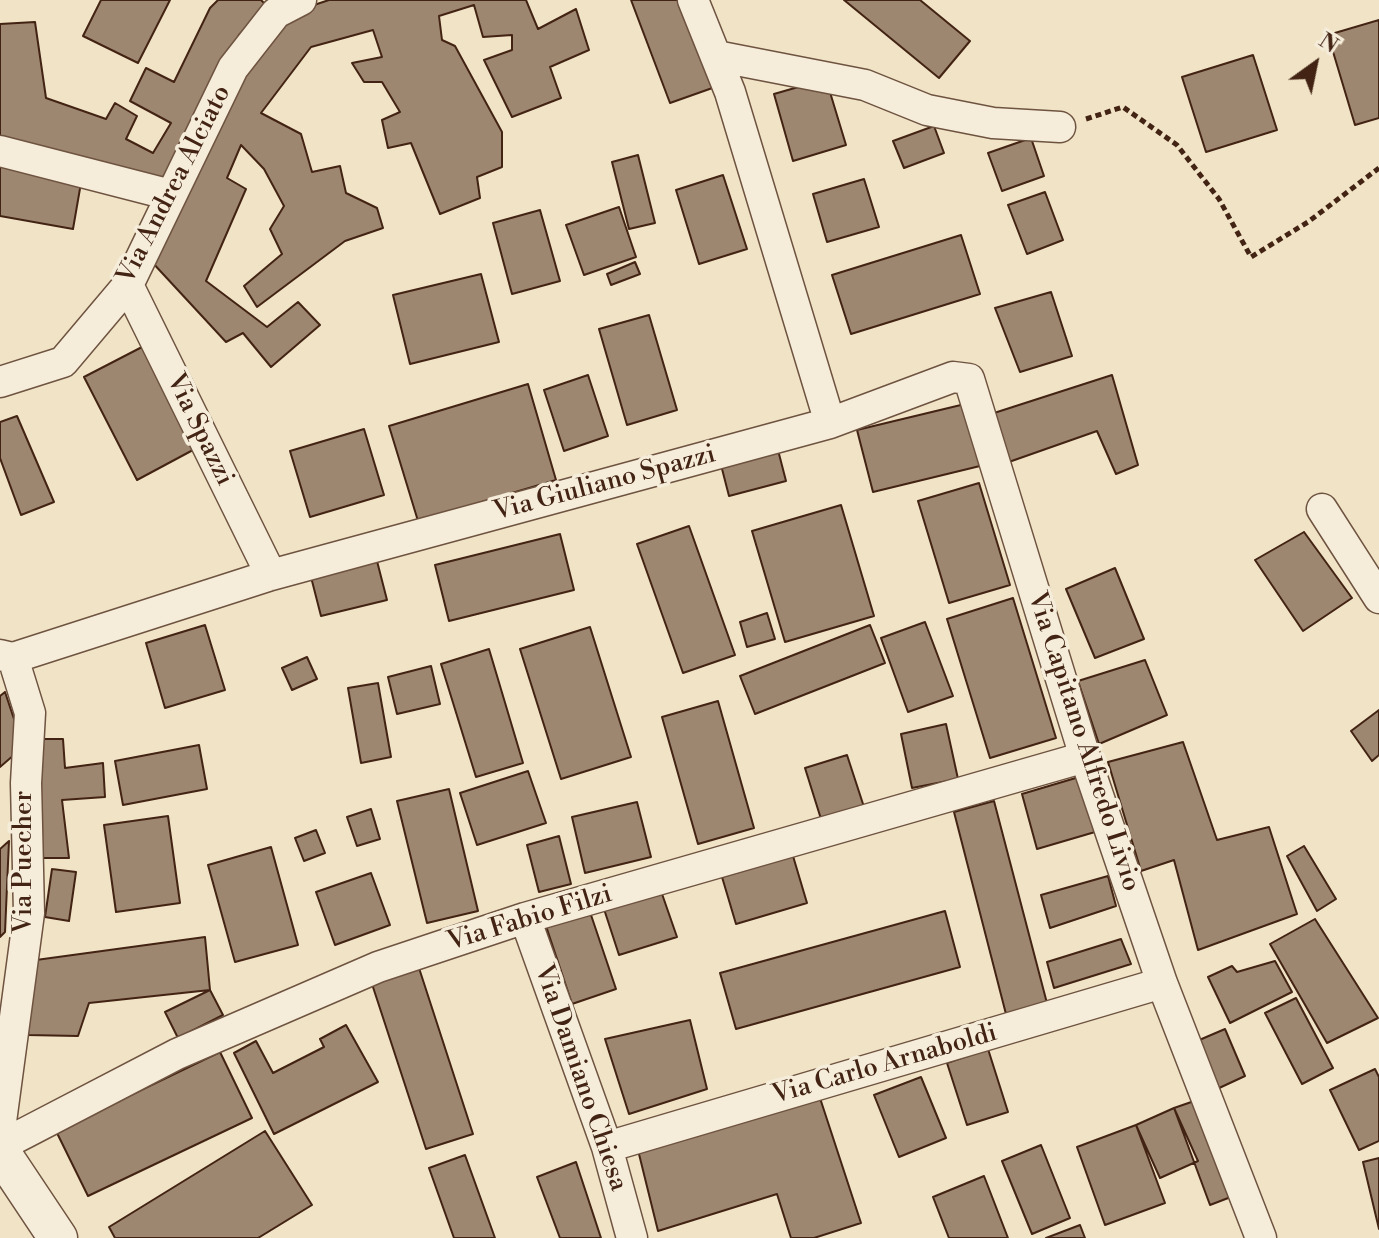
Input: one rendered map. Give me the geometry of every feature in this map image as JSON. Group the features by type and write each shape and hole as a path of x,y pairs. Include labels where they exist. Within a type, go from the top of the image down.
{"street":[{"name":"Via Andrea Alciato","path":"0,382 63,362 128,285 233,68 276,13 301,0"},
{"path":"693,0 730,92 830,423"},
{"path":"716,56 865,85 927,110 993,123 1060,127"},
{"path":"0,151 171,195"},
{"name":"Via Spazzi","path":"128,285 271,575"},
{"name":"Via Capitano Alfredo Livio","path":"830,423 944,379 969,379 1085,757 1162,983 1261,1238"},
{"name":"Via Giuliano Spazzi","path":"6,656 271,575 830,423"},
{"path":"1322,509 1379,598"},
{"name":"Via Puecher","path":"0,1129 29,913 26,783 30,713 6,656"},
{"name":"Via Fabio Filzi","path":"0,1148 177,1054 378,967 525,918 1085,757"},
{"name":"Via Damiano Chiesa","path":"525,918 607,1147 632,1238"},
{"name":"Via Carlo Arnaboldi","path":"607,1147 1162,983"},
{"path":"0,1148 58,1238"}],"path":[{"path":"1060,127 1123,107 1177,145 1219,199 1251,257 1308,222 1379,168"}],"building":[{"path":"101,0 170,0 138,63 83,36"},
{"path":"218,0 261,0 267,6 239,35 165,186 0,142 0,24 35,22 46,98 106,119 115,103 137,116 126,139 153,153 171,123 130,101 146,68 174,82 210,8"},
{"path":"329,0 526,0 538,29 576,9 589,50 550,67 561,98 512,117 484,60 512,50 512,35 483,37 474,5 439,16 442,40 455,46 502,132 502,167 477,177 480,198 440,214 411,143 388,148 382,120 400,112 382,82 364,82 352,63 382,57 373,30 311,47 261,113 301,134 312,172 340,166 346,193 377,208 383,228 345,241 257,307 244,286 282,254 270,229 284,206 264,169 241,145 227,178 246,189 206,281 267,327 298,302 320,325 271,367 243,333 226,342 151,261 238,73 290,13"},
{"path":"631,0 686,0 718,86 670,103"},
{"path":"844,0 920,0 970,41 939,78"},
{"path":"1379,20 1379,118 1355,125 1328,35"},
{"path":"1253,55 1277,130 1206,152 1182,77"},
{"path":"826,79 846,145 793,161 774,94"},
{"path":"934,126 944,153 904,168 893,141"},
{"path":"1031,138 1044,176 1002,191 988,153"},
{"path":"638,155 655,223 629,229 612,162"},
{"path":"0,163 82,177 73,229 0,216"},
{"path":"723,175 747,249 699,264 676,190"},
{"path":"864,179 879,227 827,242 813,194"},
{"path":"1045,192 1063,240 1027,254 1008,205"},
{"path":"619,207 636,257 584,275 566,225"},
{"path":"540,210 560,281 512,294 493,223"},
{"path":"961,235 980,294 851,334 832,275"},
{"path":"635,262 640,274 611,285 607,274"},
{"path":"481,274 499,342 410,364 393,295"},
{"path":"1051,292 1072,356 1020,372 995,308"},
{"path":"649,315 677,410 627,425 599,329"},
{"path":"142,347 193,450 137,480 84,377"},
{"path":"588,375 608,436 564,451 544,390"},
{"path":"1112,375 1138,465 1116,474 1097,431 1006,463 991,414"},
{"path":"528,384 556,480 418,521 389,426"},
{"path":"965,404 980,466 873,492 857,430"},
{"path":"17,416 54,502 21,515 0,458 0,422"},
{"path":"364,429 384,495 310,517 290,451"},
{"path":"778,450 786,481 729,496 721,465"},
{"path":"979,483 1010,585 949,603 918,501"},
{"path":"841,505 874,616 785,642 752,531"},
{"path":"689,526 735,655 683,673 637,544"},
{"path":"1304,532 1352,598 1303,631 1255,560"},
{"path":"560,534 574,590 449,621 435,565"},
{"path":"377,561 387,600 321,616 311,577"},
{"path":"1115,568 1144,639 1095,658 1066,589"},
{"path":"1013,598 1056,738 990,758 947,619"},
{"path":"767,613 775,639 747,647 740,622"},
{"path":"925,622 953,696 908,712 881,638"},
{"path":"205,625 225,690 165,708 146,643"},
{"path":"870,625 885,663 755,714 740,676"},
{"path":"590,627 631,757 561,779 520,649"},
{"path":"489,649 523,763 476,777 441,664"},
{"path":"307,657 317,679 292,690 282,668"},
{"path":"1145,660 1167,715 1099,744 1078,681"},
{"path":"431,666 440,704 397,714 388,677"},
{"path":"378,683 391,757 361,763 348,688"},
{"path":"5,692 15,722 15,754 0,767 0,696"},
{"path":"718,701 754,828 698,844 662,717"},
{"path":"1379,710 1379,755 1372,761 1351,731"},
{"path":"946,724 958,779 912,788 901,734"},
{"path":"39,739 63,739 65,768 103,763 105,797 62,800 69,858 37,858"},
{"path":"1183,742 1217,840 1269,827 1297,914 1198,950 1174,860 1141,871 1108,762"},
{"path":"199,745 207,789 123,805 115,761"},
{"path":"847,755 864,807 821,819 805,768"},
{"path":"528,771 546,823 477,845 460,793"},
{"path":"1079,777 1095,832 1037,849 1022,794"},
{"path":"449,789 478,911 427,923 397,801"},
{"path":"994,801 1048,1007 1007,1018 954,812"},
{"path":"637,802 651,857 585,873 572,817"},
{"path":"371,809 380,839 357,846 347,817"},
{"path":"168,816 180,903 116,912 104,825"},
{"path":"316,830 325,853 304,861 295,838"},
{"path":"559,836 571,884 539,892 527,845"},
{"path":"9,841 5,932 0,937 0,849"},
{"path":"1304,846 1336,899 1317,911 1287,856"},
{"path":"271,847 298,945 235,962 208,865"},
{"path":"793,856 807,903 736,924 722,877"},
{"path":"52,869 76,872 69,921 45,917"},
{"path":"371,873 390,925 335,945 316,892"},
{"path":"1108,876 1116,906 1050,928 1041,895"},
{"path":"661,891 677,937 619,955 604,909"},
{"path":"945,911 960,967 736,1029 720,973"},
{"path":"590,912 616,989 572,1004 546,926"},
{"path":"1315,919 1378,1018 1327,1043 1270,944"},
{"path":"205,937 210,990 89,1003 78,1036 27,1035 36,960"},
{"path":"1121,939 1131,964 1054,988 1047,962"},
{"path":"1275,961 1292,992 1230,1023 1208,977 1232,966 1237,972"},
{"path":"419,968 473,1134 426,1149 372,984"},
{"path":"210,990 223,1015 178,1038 165,1012"},
{"path":"1296,998 1333,1068 1302,1084 1265,1013"},
{"path":"690,1020 707,1089 629,1114 605,1039"},
{"path":"346,1025 378,1082 274,1134 234,1053 256,1041 273,1073 324,1047 320,1039"},
{"path":"1225,1029 1245,1076 1217,1089 1197,1041"},
{"path":"988,1049 1008,1112 967,1125 947,1063"},
{"path":"220,1052 252,1118 88,1196 56,1131"},
{"path":"1375,1069 1379,1077 1379,1141 1359,1150 1330,1090"},
{"path":"921,1077 946,1138 899,1157 874,1095"},
{"path":"819,1095 861,1223 814,1238 791,1238 777,1194 658,1231 638,1150"},
{"path":"1200,1099 1236,1195 1210,1205 1174,1108"},
{"path":"1174,1108 1198,1161 1160,1178 1136,1125"},
{"path":"1136,1125 1165,1203 1105,1225 1077,1147"},
{"path":"265,1131 312,1205 258,1238 115,1238 109,1227"},
{"path":"1041,1145 1070,1218 1032,1234 1002,1161"},
{"path":"465,1155 495,1238 454,1238 429,1168"},
{"path":"1379,1158 1379,1229 1363,1162"},
{"path":"576,1162 601,1238 560,1238 537,1177"},
{"path":"984,1176 1008,1238 949,1238 933,1197"},
{"path":"1080,1225 1085,1238 1046,1238"}]}
